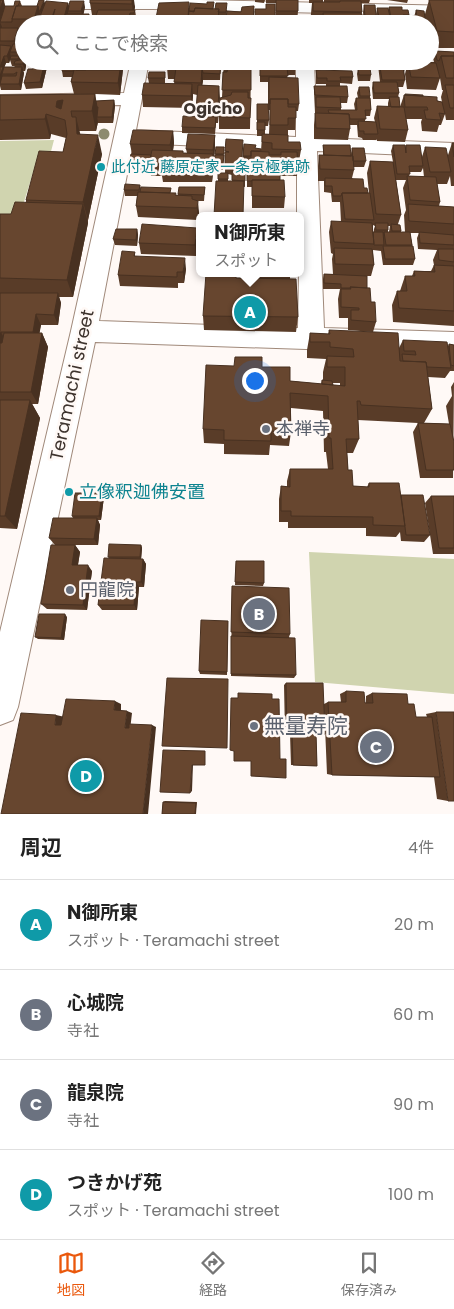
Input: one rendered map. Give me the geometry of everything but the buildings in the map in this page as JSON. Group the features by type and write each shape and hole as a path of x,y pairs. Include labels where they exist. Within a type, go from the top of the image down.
{"street":[{"path":"150,15 153,2"},
{"path":"0,4 153,2 303,10 454,11"},
{"name":"Teramachi street","path":"0,708 84,331 138,70"},
{"path":"305,70 310,338"},
{"path":"0,101 131,99"},
{"path":"124,136 454,150"},
{"path":"84,331 454,343"}],"green space":[{"path":"54,140 48,163 33,173 18,221 0,227 0,141"},
{"path":"309,552 454,559 454,694 315,682"}],"place":[{"name":"此付近 藤原定家一条京極第跡","path":"101,167"},
{"name":"N御所東","path":"250,312"},
{"name":"本禅寺","path":"266,429"},
{"name":"立像釈迦佛安置","path":"69,492"},
{"name":"円龍院","path":"70,590"},
{"name":"心城院","path":"259,614"},
{"name":"無量寿院","path":"254,726"},
{"name":"龍泉院","path":"376,747"},
{"name":"つきかげ苑","path":"86,776"}],"district":[{"name":"Ogicho","path":"213,108"}]}
